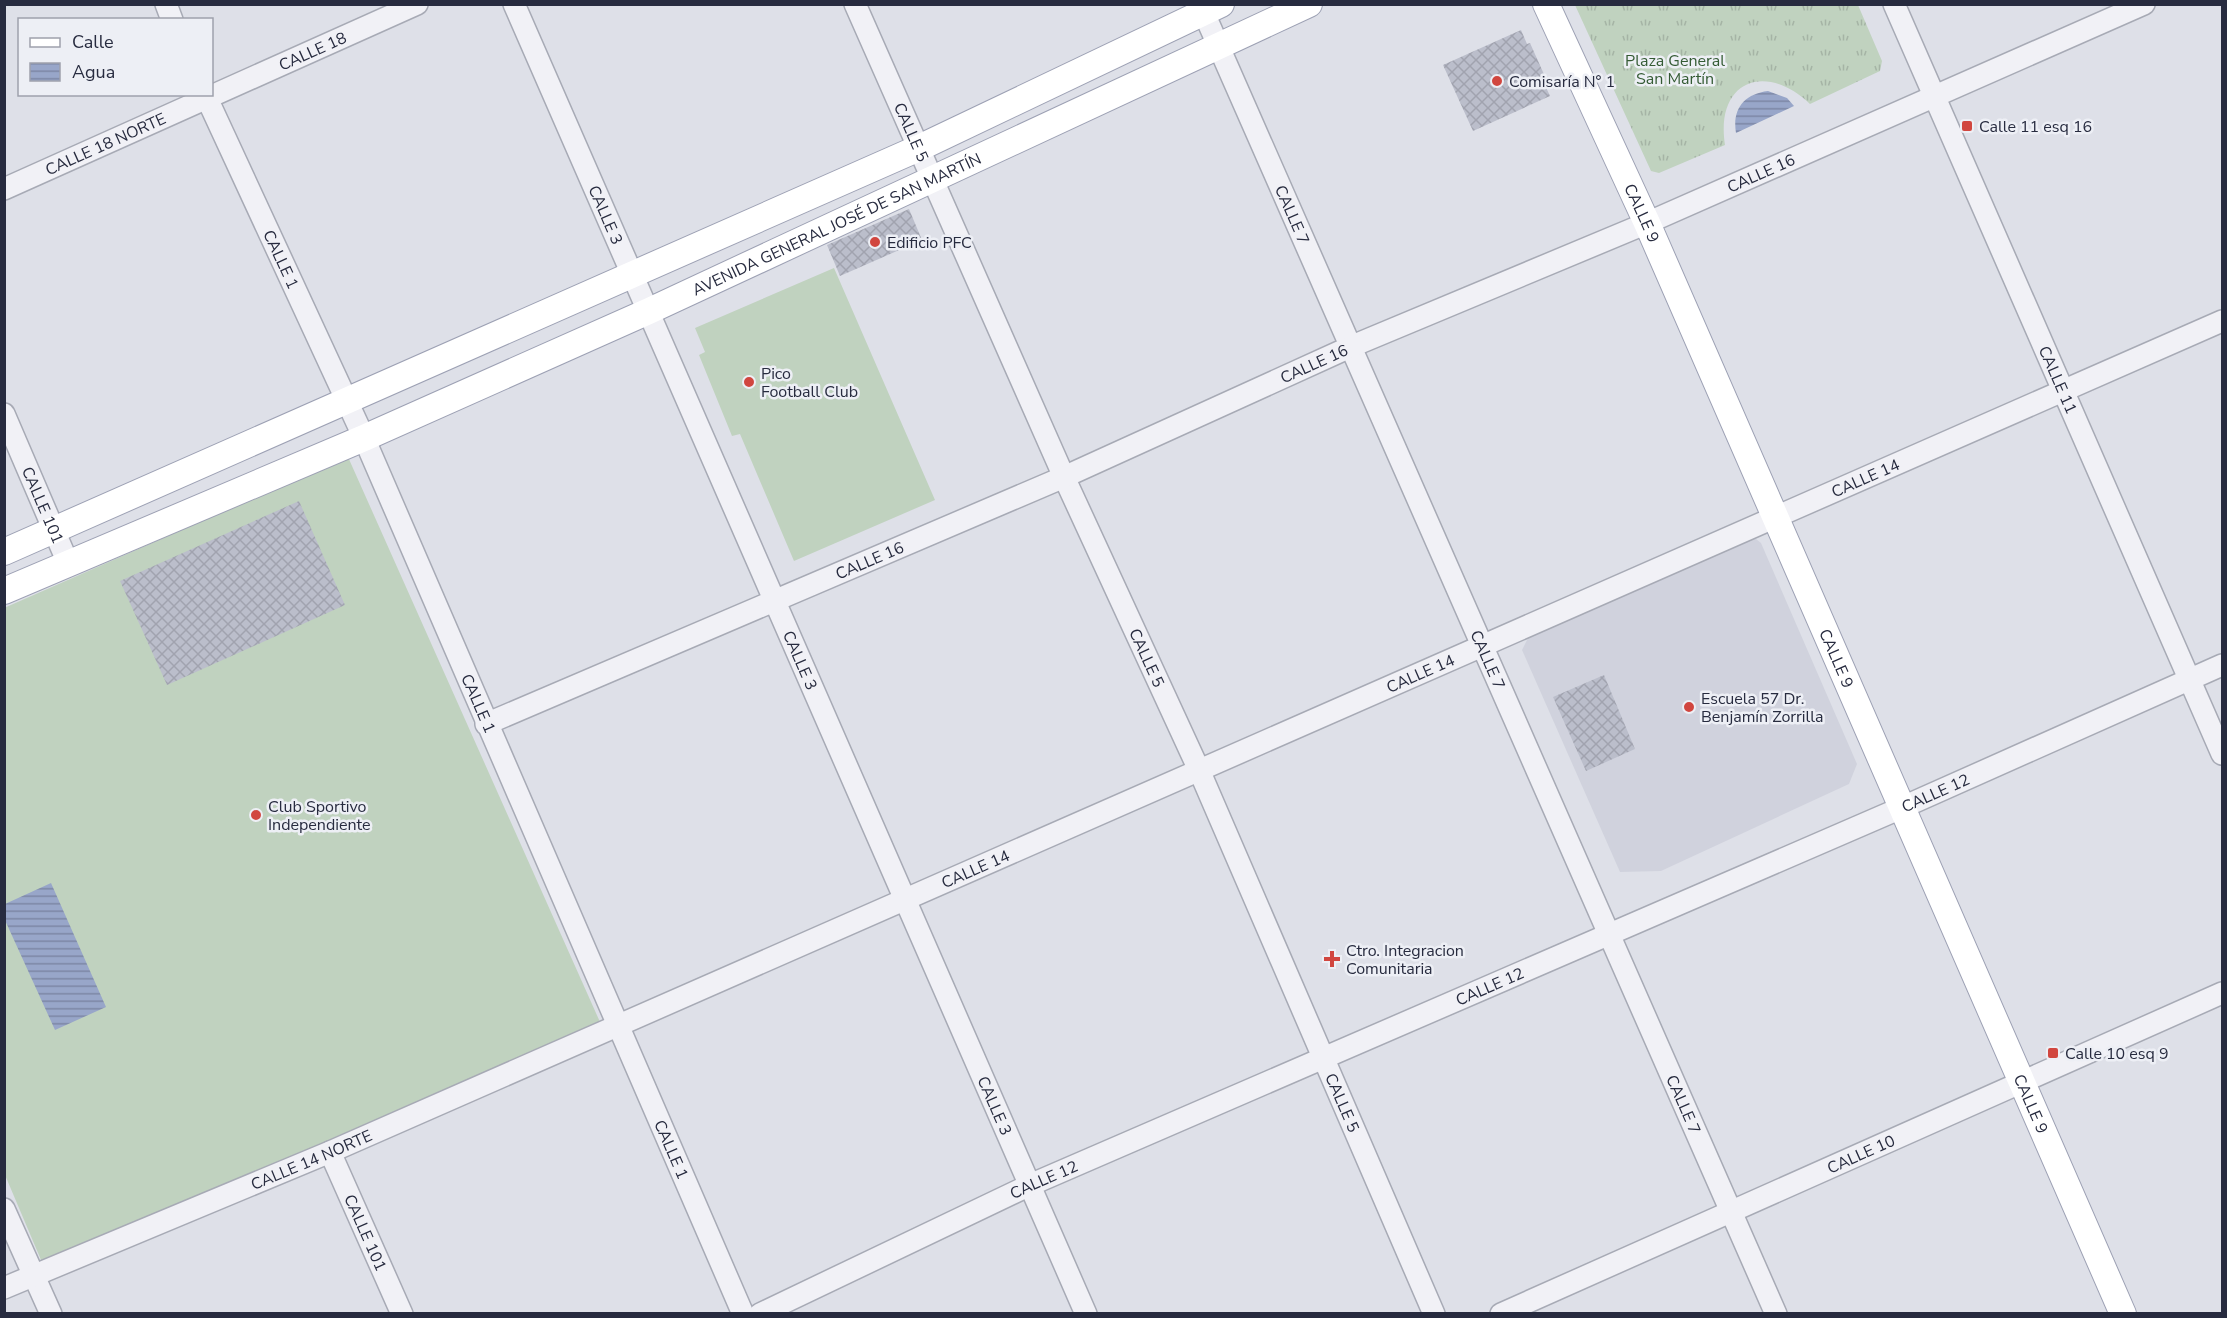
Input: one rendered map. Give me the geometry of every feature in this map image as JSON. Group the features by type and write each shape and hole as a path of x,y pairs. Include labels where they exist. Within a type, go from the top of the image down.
{"main road":[{"name":"AVENIDA GENERAL JOSÉ DE SAN MARTÍN","path":"4,591 364,438 649,311 1309,4"},
{"name":"CALLE 9","path":"1546,4 1647,223 2123,1314"},
{"name":"AVENIDA GENERAL JOSÉ DE SAN MARTÍN","path":"4,552 919,148 1208,7"}],"street":[{"name":"CALLE 18","path":"213,93 417,4"},
{"name":"CALLE 3","path":"514,4 1086,1314"},
{"name":"CALLE 5","path":"855,4 1064,477 1199,770 1434,1314"},
{"name":"CALLE 11","path":"1894,4 2223,754"},
{"name":"CALLE 16","path":"486,724 1064,477 1350,347 1647,223 2144,4"},
{"name":"CALLE 7","path":"1208,7 1220,47 1350,347 1776,1314"},
{"name":"CALLE 18 NORTE","path":"4,189 206,96"},
{"name":"CALLE 1","path":"206,96 364,438 743,1314"},
{"name":"CALLE 14","path":"617,1026 2223,321"},
{"name":"CALLE 101","path":"4,414 56,529 68,562"},
{"name":"CALLE 12","path":"760,1314 1030,1185 1901,808 2223,665"},
{"name":"CALLE 10","path":"1501,1314 2223,993"},
{"name":"CALLE 14 NORTE","path":"4,1288 330,1152 617,1026"},
{"name":"CALLE 101","path":"330,1152 402,1314"},
{"path":"4,1209 51,1314"}],"shaded area":[{"name":"Escuela 57 Dr. Benjamín Zorrilla","path":"1751,535 1761,543 1857,764 1849,784 1661,871 1620,872 1522,650 1529,636"}],"green space":[{"name":"Plaza General San Martín","path":"1575,5 1858,5 1882,61 1880,71 1810,104 1793,91 1776,83 1761,81 1747,84 1736,93 1728,106 1724,123 1725,145 1659,173 1651,171"},
{"path":"834,268 935,500 794,561 740,434 732,436 699,355 705,352 695,328"},
{"name":"Club Sportivo Independiente","path":"348,457 600,1022 44,1267 5,1175 4,608"}],"water":[{"path":"1768,91 1787,98 1794,106 1736,133 1736,117 1742,104 1752,95"},
{"path":"51,883 106,1007 55,1030 4,918 5,904"}],"building":[{"path":"1521,30 1527,44 1530,43 1547,81 1544,83 1550,96 1473,131 1443,65"},
{"name":"Edificio PFC","path":"909,209 922,240 840,276 827,245"},
{"path":"299,501 345,605 167,685 120,581"},
{"path":"1604,675 1635,749 1586,771 1553,697"}],"place":[{"name":"Comisaría N° 1","path":"1497,81"},
{"name":"Calle 11 esq 16","path":"1967,126"},
{"name":"Edificio PFC","path":"875,242"},
{"name":"Pico Football Club","path":"749,382"},
{"name":"Escuela 57 Dr. Benjamín Zorrilla","path":"1689,707"},
{"name":"Club Sportivo Independiente","path":"256,815"},
{"name":"Ctro. Integracion Comunitaria","path":"1332,959"},
{"name":"Calle 10 esq 9","path":"2053,1053"}]}
